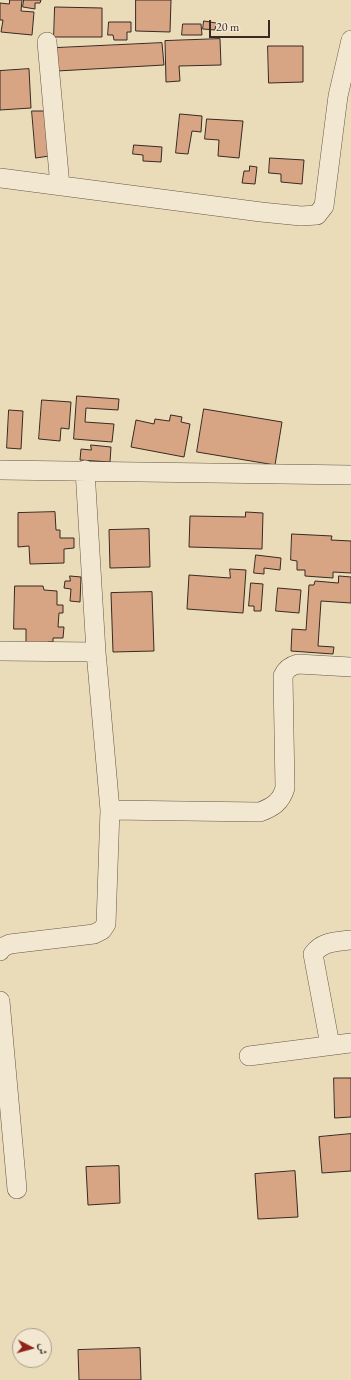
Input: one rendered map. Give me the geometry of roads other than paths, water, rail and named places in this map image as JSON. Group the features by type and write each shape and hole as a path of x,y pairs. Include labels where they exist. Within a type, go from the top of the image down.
{"street":[{"path":"0,178 261,212 301,216 317,215 324,206 338,96 351,40"},
{"path":"47,42 60,186"},
{"path":"0,470 85,470 351,475"},
{"path":"0,951 2,948 10,944 94,934 102,930 106,924 110,810 96,652 85,470"},
{"path":"0,651 96,652"},
{"path":"110,810 260,812 271,808 281,799 285,788 283,676 286,670 298,664 351,667"},
{"path":"330,1045 313,954 318,946 351,940"},
{"path":"0,1002 17,1189"},
{"path":"249,1056 351,1043"}]}
